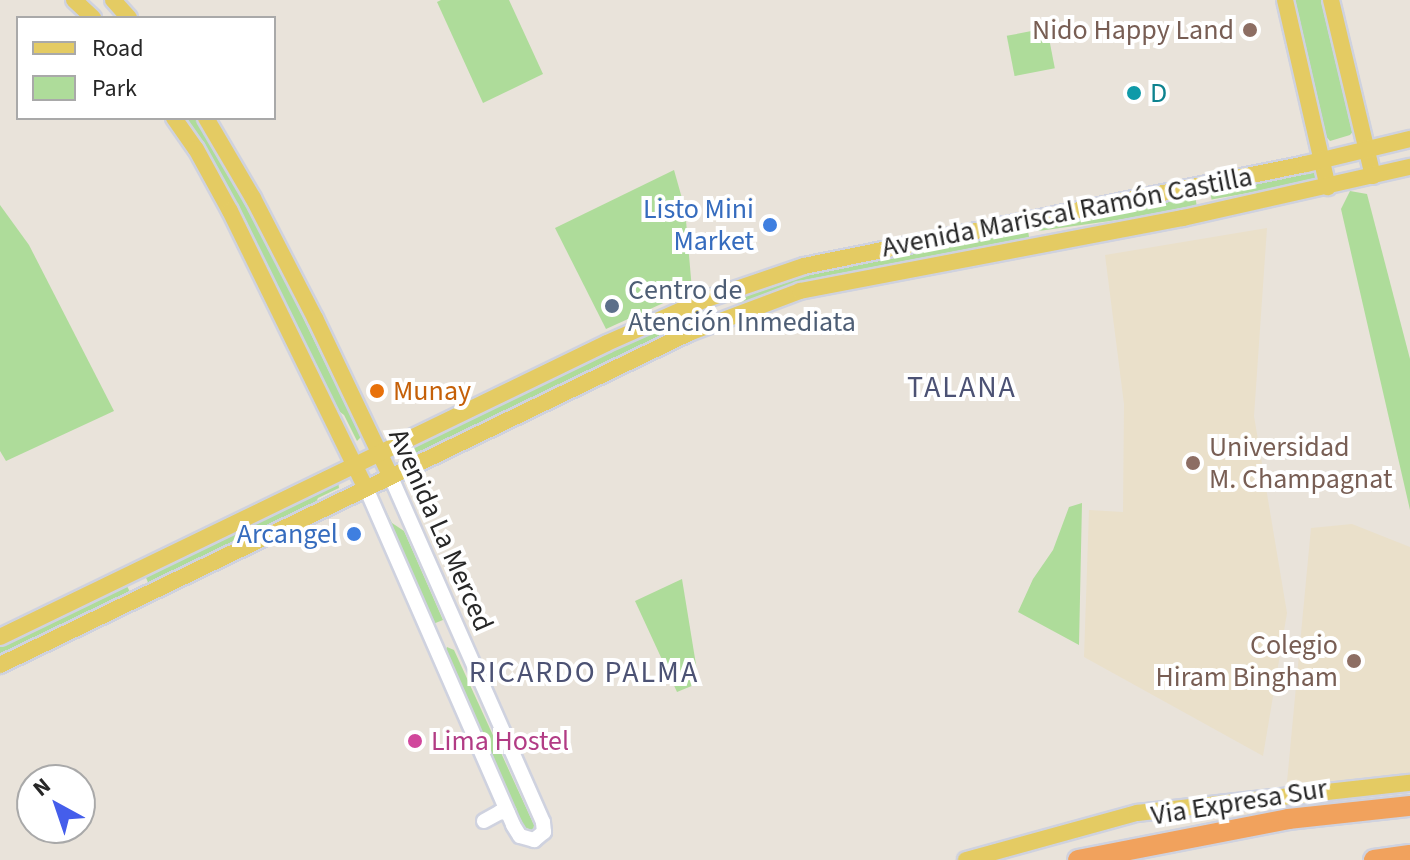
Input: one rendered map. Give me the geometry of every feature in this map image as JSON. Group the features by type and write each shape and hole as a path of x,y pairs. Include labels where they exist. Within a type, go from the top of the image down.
{"highway":[{"name":"Via Expresa Sur","path":"1078,860 1288,819 1410,806"},
{"path":"1374,860 1410,855"}],"main road":[{"path":"74,0 91,16"},
{"path":"113,0 127,16"},
{"path":"1285,0 1328,187"},
{"path":"1331,0 1373,176"},
{"name":"Avenida La Merced","path":"175,120 196,149 230,211 366,488"},
{"name":"Avenida La Merced","path":"207,120 260,211 391,477"},
{"name":"Avenida Mariscal Ramón Castilla","path":"0,637 607,343 714,297 804,266 1322,160 1410,139"},
{"name":"Avenida Mariscal Ramón Castilla","path":"0,665 723,320 800,291 1328,187 1410,167"},
{"path":"714,297 723,320"},
{"path":"135,572 147,594"},
{"path":"966,860 1137,813 1410,783"}],"street":[{"name":"Avenida La Merced","path":"366,488 508,813 520,836 534,840 544,832 543,822 391,477"},
{"path":"432,637 455,627"},
{"path":"484,821 500,812 508,813"}],"shaded area":[{"name":"Universidad M. Champagnat","path":"1267,228 1254,416 1287,613 1263,756 1084,657 1089,510 1123,512 1124,404 1105,255"},
{"name":"Colegio Hiram Bingham","path":"1352,524 1410,547 1410,776 1331,783 1287,782 1311,528"}],"green space":[{"path":"509,0 543,74 483,103 437,2"},
{"path":"1291,0 1324,0 1355,129 1350,135 1330,141 1322,132"},
{"path":"1047,28 1055,68 1015,76 1007,36"},
{"path":"183,120 198,120 230,167 361,437 357,441 344,415 335,408"},
{"path":"674,170 685,209 692,290 606,329 555,228"},
{"path":"1315,170 1317,181 1212,199 1210,189"},
{"path":"1350,191 1367,194 1410,359 1410,510 1341,209"},
{"path":"1195,194 1197,209 1039,231 1037,216"},
{"path":"0,205 29,245 114,411 6,461 0,451"},
{"path":"1027,226 1030,242 739,308 736,296 788,277"},
{"path":"705,308 709,318 403,465 397,451"},
{"path":"338,481 339,488 318,498 312,510 150,587 144,573"},
{"path":"382,503 392,523 404,531 443,620 433,624 378,506"},
{"path":"1082,503 1079,645 1018,612 1033,579 1053,550 1069,507"},
{"path":"682,579 699,683 677,692 635,601"},
{"path":"126,584 131,594 0,661 0,647"},
{"path":"447,647 454,650 534,825 533,831 520,825 445,652"}],"place":[{"name":"Nido Happy Land","path":"1250,30"},
{"name":"D","path":"1134,93"},
{"name":"Listo Mini Market","path":"770,225"},
{"name":"Centro de Atención Inmediata","path":"612,306"},
{"name":"Munay","path":"377,391"},
{"name":"Universidad M. Champagnat","path":"1193,463"},
{"name":"Arcangel","path":"354,534"},
{"name":"Colegio Hiram Bingham","path":"1354,661"},
{"name":"Lima Hostel","path":"415,741"}],"district":[{"name":"TALANA","path":"962,388"},
{"name":"RICARDO PALMA","path":"584,673"}]}
